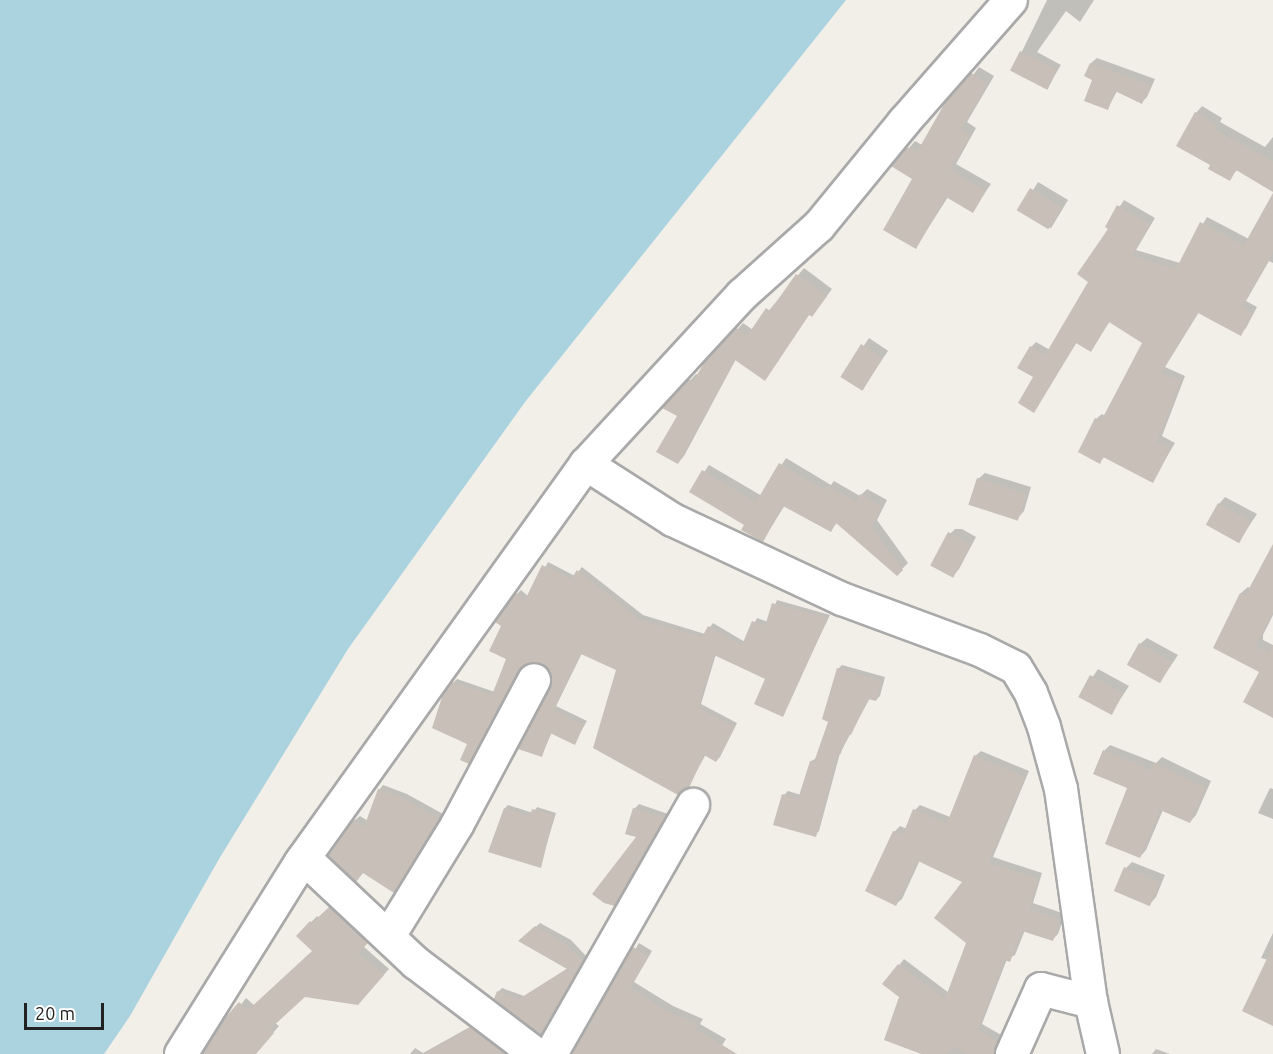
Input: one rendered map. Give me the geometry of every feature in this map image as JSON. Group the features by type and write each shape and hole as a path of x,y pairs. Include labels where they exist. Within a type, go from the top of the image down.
{"street":[{"path":"181,1054 304,858 586,464 742,295 819,226 904,122 1011,0"},
{"path":"586,464 673,520 842,598 980,650 1016,668 1031,693 1041,718 1061,789 1090,1002 1103,1054"},
{"path":"389,936 457,825 534,680"},
{"path":"551,1054 693,805"},
{"path":"304,858 416,963 536,1054"},
{"path":"1012,1054 1041,989 1090,1002"}],"water":[{"path":"0,0 846,0 525,402 348,649 219,859 130,1016 104,1054 0,1054"}],"building":[{"path":"1020,51 1057,70 1047,90 1010,71"},
{"path":"1090,63 1151,85 1142,104 1115,91 1108,110 1084,101 1092,80 1084,76"},
{"path":"971,73 988,83 961,129 971,135 950,170 986,191 973,213 946,197 916,249 883,230 912,179 891,166 907,147 917,152 946,101"},
{"path":"1195,112 1217,125 1214,129 1273,161 1273,192 1236,170 1230,181 1208,169 1210,165 1176,146"},
{"path":"1030,188 1062,207 1048,229 1017,210"},
{"path":"1273,193 1273,252 1242,307 1253,313 1241,336 1198,313 1160,373 1181,381 1157,442 1171,449 1153,483 1103,457 1100,464 1078,452 1095,418 1101,421 1142,343 1109,322 1091,352 1076,343 1034,413 1018,403 1033,377 1017,368 1030,346 1045,355 1088,282 1077,274 1108,229 1105,227 1117,205 1150,224 1132,256 1176,269 1200,222 1244,245"},
{"path":"796,274 827,296 812,317 809,315 765,381 735,360 678,464 656,452 677,416 662,408 689,379 693,382 704,363 736,328 747,336 766,308 770,311"},
{"path":"861,344 883,358 862,391 840,377"},
{"path":"779,463 825,490 827,486 856,502 860,494 882,506 872,527 903,570 897,576 836,523 831,532 783,506 763,542 741,530 744,525 689,492 702,470 756,502"},
{"path":"977,478 1026,494 1018,521 968,505"},
{"path":"1218,503 1251,521 1239,543 1206,525"},
{"path":"948,532 971,544 953,578 930,566"},
{"path":"1273,544 1273,612 1257,647 1269,653 1273,645 1273,718 1243,702 1259,672 1213,648 1240,593 1245,596"},
{"path":"542,565 571,579 577,570 639,619 702,637 708,626 742,645 752,621 765,626 772,603 828,618 783,717 754,704 765,679 714,655 698,708 735,727 716,762 704,755 689,788 678,795 593,748 616,670 581,654 554,710 584,725 575,745 550,733 542,757 518,749 552,680 550,671 543,664 533,662 524,665 518,672 469,764 460,760 467,744 432,728 443,694 452,682 492,695 506,659 489,651 501,626 495,622 516,593 525,600"},
{"path":"1139,643 1172,661 1160,683 1127,665"},
{"path":"837,668 882,681 876,701 868,699 851,735 849,733 840,755 838,754 816,837 773,825 782,794 798,799 810,761 814,762 828,722 822,719"},
{"path":"1090,675 1124,693 1112,715 1078,697"},
{"path":"1103,750 1151,770 1155,763 1206,788 1190,823 1160,810 1140,858 1105,844 1127,788 1093,774"},
{"path":"974,755 1025,777 988,863 1038,878 1029,909 1060,920 1053,941 1022,931 1010,962 1004,960 978,1030 998,1041 994,1054 967,1054 953,1047 948,1054 921,1054 884,1040 899,997 882,984 898,964 945,999 966,943 934,918 962,882 918,861 896,906 865,891 893,831 903,834 913,809 947,823"},
{"path":"378,789 402,798 440,819 394,893 363,873 356,882 328,856 354,819 364,827"},
{"path":"504,808 530,816 532,809 554,815 541,868 488,852"},
{"path":"633,808 665,818 615,906 604,903 592,894 636,837 625,834"},
{"path":"1124,867 1160,882 1150,906 1114,891"},
{"path":"329,907 368,943 358,953 384,975 358,1005 305,997 270,1029 274,1033 256,1054 202,1054 223,1020 239,1002 248,1010 312,951 296,936 310,921 312,923"},
{"path":"535,926 566,944 583,961 541,1035 494,999 497,991 519,999 567,969 518,941"},
{"path":"1273,946 1273,1026 1242,1011"},
{"path":"633,947 648,956 630,988 667,1011 698,1024 696,1029 737,1054 572,1054"},
{"path":"471,1027 506,1054 423,1054"}]}
